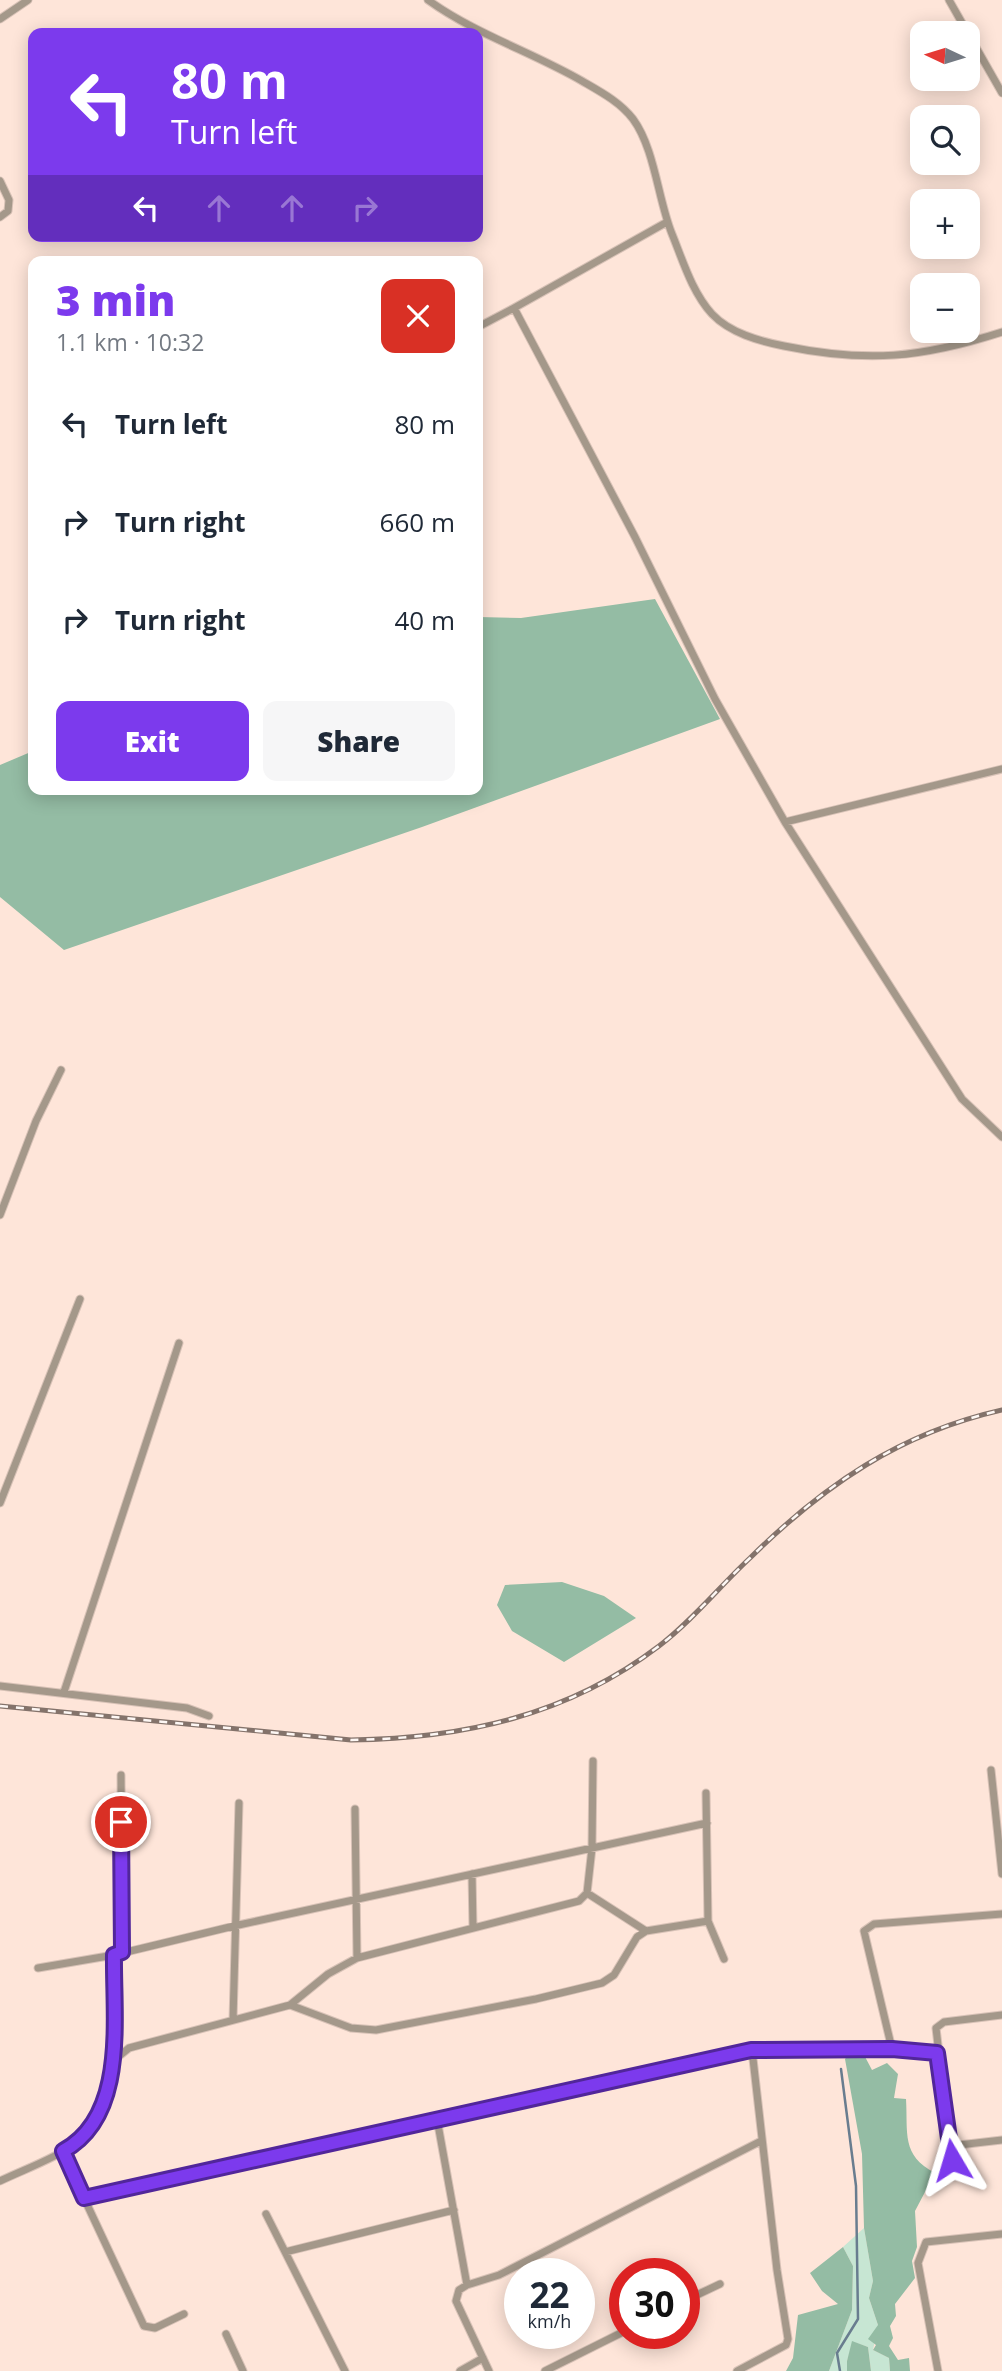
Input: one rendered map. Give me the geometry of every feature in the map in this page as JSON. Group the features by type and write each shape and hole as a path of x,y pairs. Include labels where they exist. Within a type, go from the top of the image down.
{"street":[{"path":"0,19 28,0"},
{"path":"428,0 450,15 477,28"},
{"path":"948,0 1002,93"},
{"path":"483,31 546,61 611,97 633,120 652,163 667,222 696,292 710,312 734,330 765,342 866,358 952,348 1002,332"},
{"path":"0,181 10,204 8,211 0,217"},
{"path":"483,324 667,222"},
{"path":"514,309 635,537 715,699 785,822 962,1099 1002,1137"},
{"path":"785,822 1002,769"},
{"path":"0,1215 36,1121 61,1070"},
{"path":"0,1503 80,1299"},
{"path":"64,1692 179,1343"},
{"path":"0,1686 187,1708 209,1716"},
{"path":"113,2061 129,2048 290,2006 328,1974 357,1958 574,1903 587,1893 592,1848 593,1760"},
{"path":"991,1770 1002,1874"},
{"path":"0,2181 78,2142 95,2124 104,2102 113,2061 121,1776"},
{"path":"706,1793 708,1921 724,1959"},
{"path":"233,2020 239,1803"},
{"path":"355,1809 357,1958"},
{"path":"38,1968 118,1953 707,1824"},
{"path":"472,1874 473,1928"},
{"path":"587,1893 646,1931"},
{"path":"892,2049 864,1931 874,1924 1002,1914"},
{"path":"290,2006 351,2028 376,2030 536,1999 602,1983 614,1975 638,1937 646,1931 708,1921"},
{"path":"953,2174 936,2028 940,2023 1002,2015"},
{"path":"84,2198 243,2165 751,2050 892,2049 937,2053"},
{"path":"737,2371 786,2345 788,2339 751,2050"},
{"path":"437,2119 467,2286"},
{"path":"950,2146 1002,2140"},
{"path":"489,2371 456,2301 459,2290 499,2275 761,2141"},
{"path":"63,2151 144,2326 155,2328 184,2314"},
{"path":"285,2252 454,2210"},
{"path":"266,2214 345,2371"},
{"path":"938,2371 918,2263 922,2249 926,2242 1002,2234"},
{"path":"700,2293 720,2284"},
{"path":"226,2334 243,2371"},
{"path":"545,2371 609,2339"},
{"path":"460,2371 483,2358"}],"green space":[{"path":"655,599 720,719 422,827 64,950 0,897 0,765 28,753 28,795 483,795 483,617 521,618"},
{"path":"562,1582 604,1596 636,1618 564,1662 512,1631 497,1605 505,1585"},
{"path":"863,2053 872,2070 887,2063 898,2074 894,2098 906,2099 907,2133 911,2151 916,2159 935,2173 915,2211 917,2247 912,2261 915,2278 895,2304 896,2316 890,2326 893,2338 889,2346 898,2360 909,2358 910,2371 890,2371 889,2358 873,2350 876,2345 868,2339 878,2325 869,2298 873,2281 864,2228 862,2154 845,2059 849,2054"},
{"path":"864,2228 873,2281 869,2298 878,2325 873,2350 889,2358 890,2371 871,2371 868,2347 853,2342 847,2371 829,2371 852,2310 853,2266 843,2247"},
{"path":"843,2247 853,2266 852,2310 829,2371 786,2371 793,2358 798,2315 838,2304 822,2291 810,2273"},
{"path":"852,2341 868,2347 871,2371 847,2371"}],"waterway":[{"path":"840,2371 837,2353 858,2319 856,2186 841,2069"}],"railway":[{"path":"0,1706 351,1740 434,1734 513,1718 588,1690 659,1646 806,1507 866,1465 930,1433 1002,1410"}],"route":[{"path":"121,1822 122,1952 114,1955 113,2061 104,2102 95,2124 78,2142 63,2151 84,2198 243,2165 751,2050 892,2049 937,2053 952,2160"}]}
